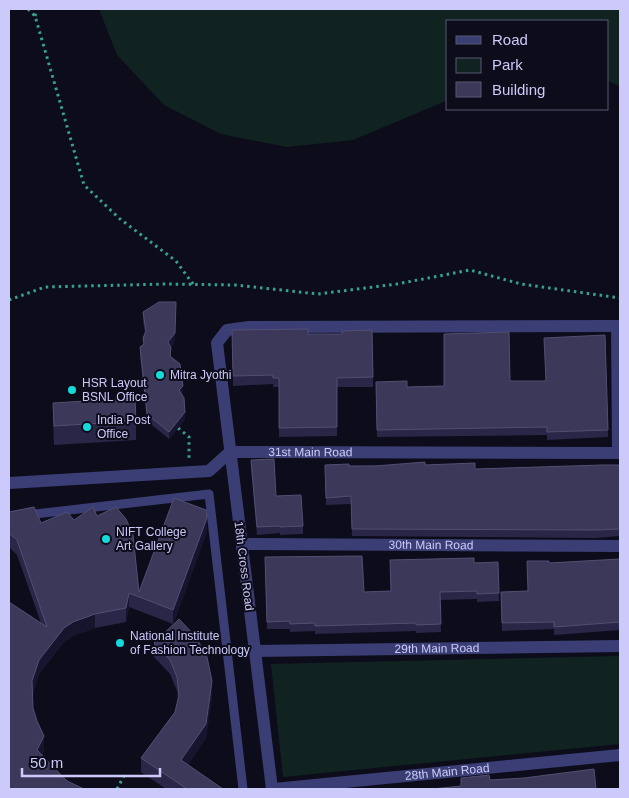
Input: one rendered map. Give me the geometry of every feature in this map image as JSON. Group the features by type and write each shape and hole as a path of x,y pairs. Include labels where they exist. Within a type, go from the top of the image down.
{"street":[{"name":"18th Cross Road","path":"273,789 217,342 227,330 249,328 619,326"},
{"path":"619,326 619,453"},
{"path":"9,483 209,471 230,452"},
{"name":"31st Main Road","path":"230,452 619,453"},
{"name":"30th Main Road","path":"242,544 620,546"},
{"name":"29th Main Road","path":"255,651 620,646"},
{"name":"28th Main Road","path":"273,789 620,755"}],"lane":[{"path":"9,517 209,494 243,789"}],"path":[{"path":"28,9 35,16 84,185 120,219 176,260 193,284"},
{"path":"35,16 37,9"},
{"path":"9,300 45,287 193,284 235,285 318,294 397,284 470,270 520,284 620,298"},
{"path":"178,428 189,438 188,473"},
{"path":"117,789 126,772"}],"green space":[{"path":"99,9 620,9 620,86 609,81 609,20 446,20 446,101 353,140 287,147 221,134 164,105 117,55"},
{"path":"620,656 620,744 283,777 271,664"}],"building":[{"name":"Mitra Jyothi","path":"159,302 176,302 175,333 168,342 171,348 170,356 180,364 183,386 179,390 184,398 185,412 169,432 147,414 140,347 144,344 143,338 146,331 143,312"},
{"path":"308,329 308,334 342,334 342,331 372,330 373,377 337,378 337,427 279,428 279,378 273,378 273,375 233,376 232,330"},
{"path":"509,332 510,381 546,381 544,338 605,335 608,430 547,432 547,427 377,430 376,382 407,381 407,387 444,386 444,334"},
{"path":"135,398 136,421 54,426 53,403"},
{"path":"274,459 276,496 301,495 303,526 257,527 251,460"},
{"path":"425,462 425,465 475,463 475,469 620,465 620,529 352,529 351,496 326,498 325,465 375,466"},
{"path":"174,498 206,510 207,518 173,610 129,593 126,608 95,614 73,622 64,628 39,660 32,681 33,708 44,736 37,750 67,781 84,789 9,789 9,602 47,627 17,540 9,533 9,512 34,507 41,523 67,512 74,520 93,507 97,516 116,507 126,519 133,535 139,592"},
{"path":"362,556 364,592 391,591 390,560 474,558 474,563 498,562 499,593 477,594 477,591 440,592 441,624 315,626 315,623 290,624 290,621 267,622 265,557"},
{"path":"620,559 620,622 554,627 554,622 502,623 501,592 528,591 527,561 549,561 549,563"},
{"path":"179,619 196,637 207,657 212,681 206,724 181,760 223,789 187,789 141,758 175,712 179,695 177,677 170,660 154,643"},
{"path":"594,769 596,789 432,789 461,786 461,778 489,775 490,780 524,778"}],"place":[{"name":"Mitra Jyothi","path":"160,375"},
{"name":"HSR Layout BSNL Office","path":"72,390"},
{"name":"India Post Office","path":"87,427"},
{"name":"NIFT College Art Gallery","path":"106,539"},
{"name":"National Institute of Fashion Technology","path":"120,643"}]}
